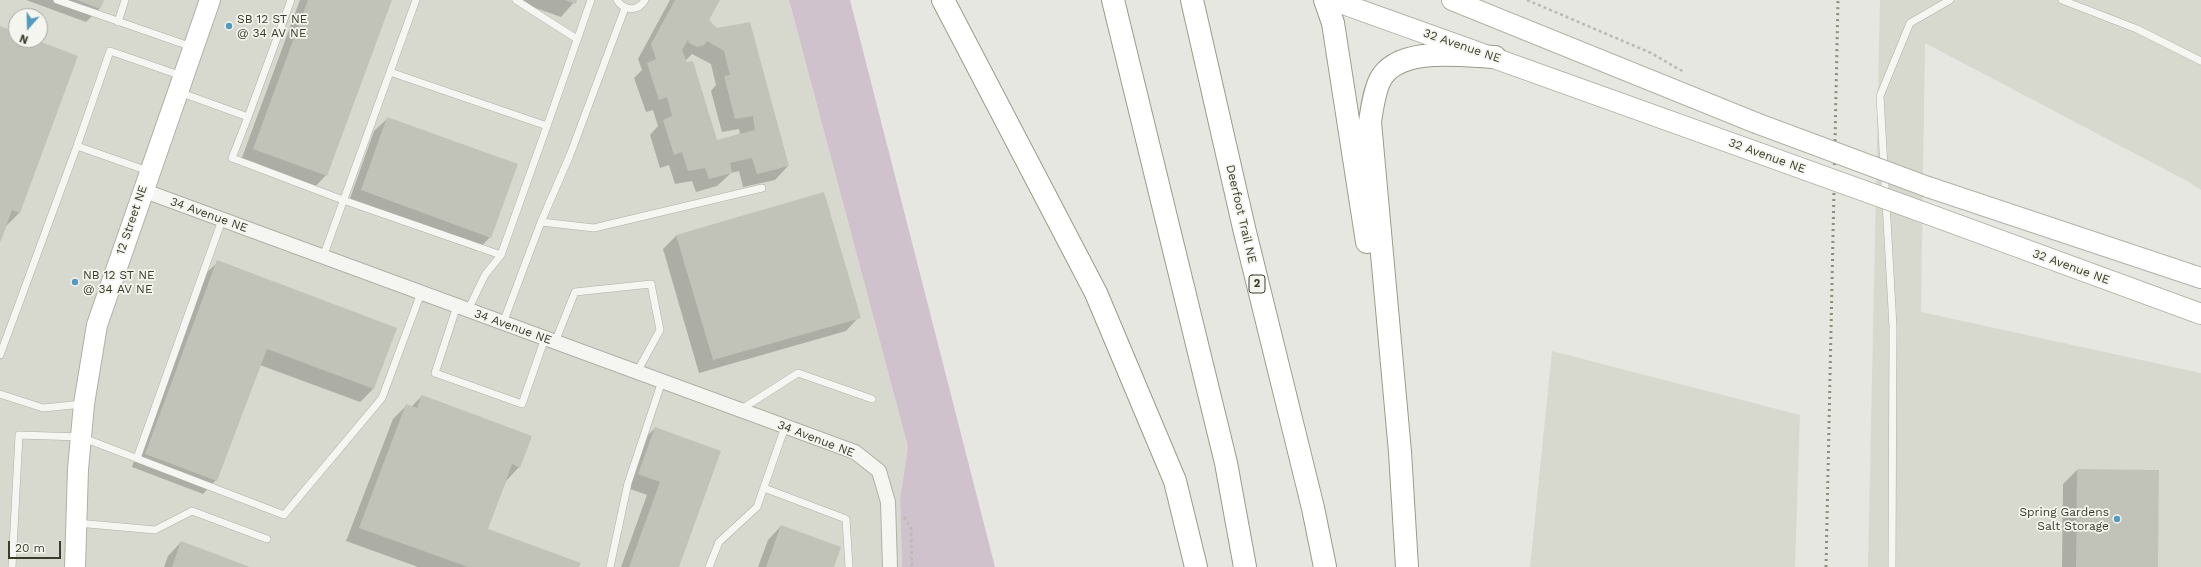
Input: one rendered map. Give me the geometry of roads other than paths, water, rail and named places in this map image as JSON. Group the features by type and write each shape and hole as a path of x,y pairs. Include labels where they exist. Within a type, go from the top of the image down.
{"highway":[{"path":"1113,0 1226,463 1245,567"},
{"name":"Deerfoot Trail NE","path":"1192,0 1244,228 1313,508 1325,567"},
{"path":"1325,0 1333,23 1400,452"},
{"path":"944,2 1096,293 1175,481 1196,567"},
{"path":"1406,567 1400,452 1370,122 1374,97 1381,79 1393,66 1410,57 1438,55 1495,57"}],"main road":[{"name":"12 Street NE","path":"75,567 81,436 84,404 96,325 192,47 210,0"},
{"name":"32 Avenue NE","path":"1332,0 1495,57 2201,314"},
{"path":"1452,0 1756,123 1928,187 2201,278"}],"street":[{"name":"34 Avenue NE","path":"146,181 222,220 855,452 879,471 888,502 890,567"}],"lane":[{"path":"57,0 192,47"},
{"path":"118,22 125,0"},
{"path":"291,0 232,158 343,200 501,255"},
{"path":"323,257 416,0"},
{"path":"516,0 577,39"},
{"path":"591,0 501,255 463,308 435,373 522,404 550,340 574,292 651,284 660,330 637,372"},
{"path":"617,0 625,8 635,8 645,0"},
{"path":"1892,567 1893,327 1880,96 1910,23 1950,0"},
{"path":"2062,0 2137,29 2201,61"},
{"path":"503,323 541,222 570,156 625,8"},
{"path":"0,355 77,146 110,51 248,117"},
{"path":"390,72 547,126"},
{"path":"77,146 146,181"},
{"path":"541,222 594,228 762,188"},
{"path":"137,458 222,220"},
{"path":"12,567 19,435 81,436 284,515 382,398 421,293"},
{"path":"740,410 798,373 872,399"},
{"path":"610,567 628,483 662,382"},
{"path":"0,394 43,408 84,404"},
{"path":"709,567 719,542 757,507 785,427"},
{"path":"764,488 846,519 849,567"},
{"path":"76,523 155,530 192,511 267,539"}],"railway":[{"path":"1826,567 1838,0"}],"place":[{"name":"SB 12 ST NE @ 34 AV NE","path":"229,26"},
{"name":"NB 12 ST NE @ 34 AV NE","path":"75,282"},
{"name":"Spring Gardens Salt Storage","path":"2117,519"}]}
